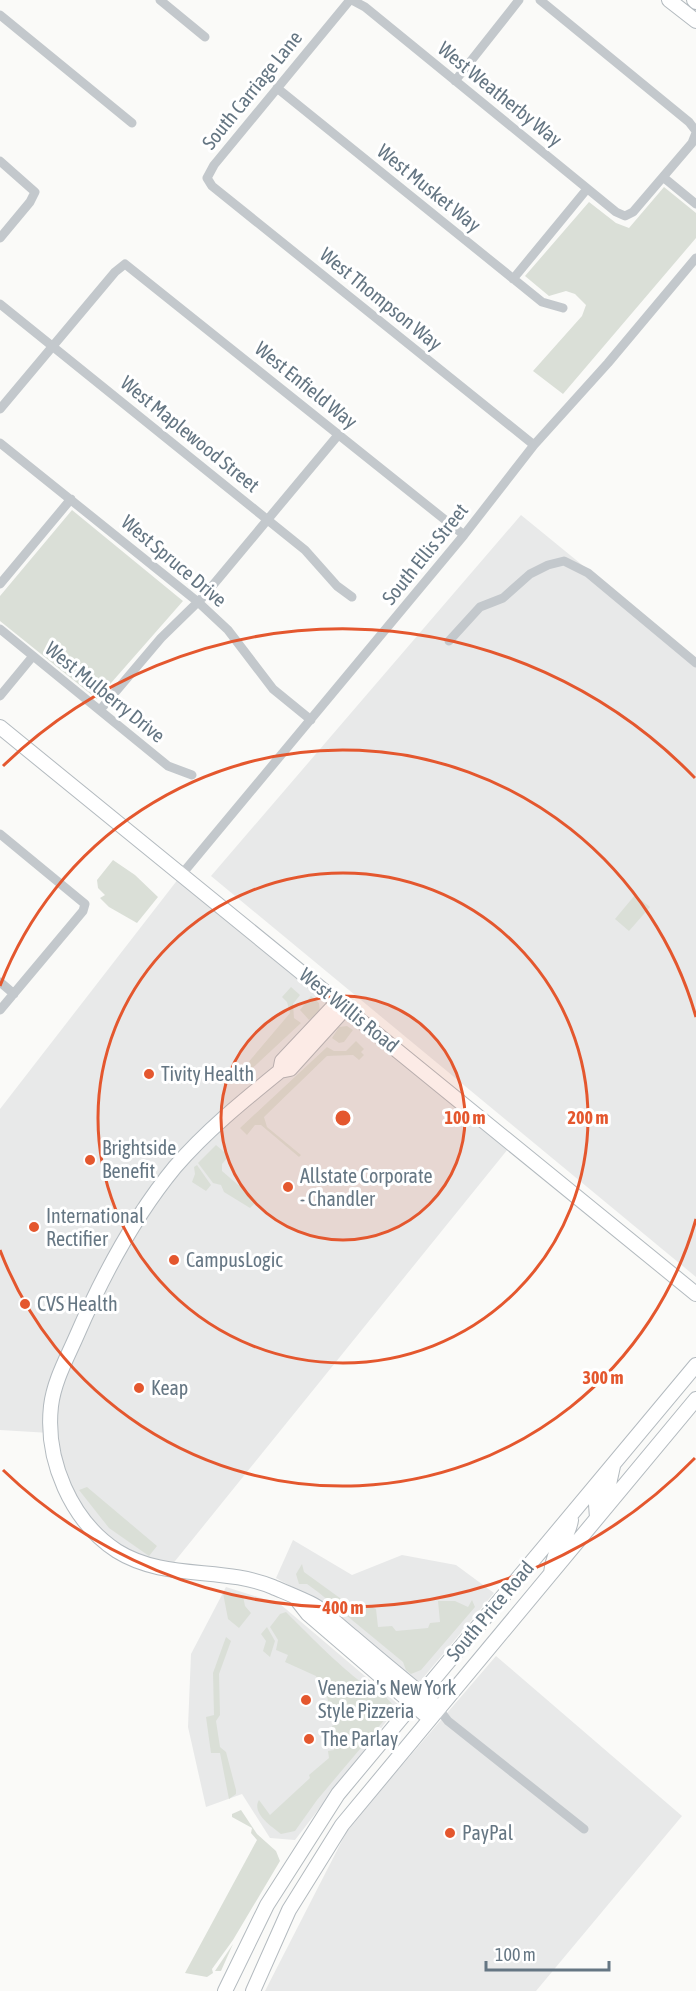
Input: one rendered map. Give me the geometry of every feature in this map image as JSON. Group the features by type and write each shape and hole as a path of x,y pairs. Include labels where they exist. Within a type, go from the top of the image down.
{"street":[{"path":"160,0 205,37"},
{"name":"West Weatherby Way","path":"351,0 365,7 587,189 625,216 633,212 663,177"},
{"name":"South Carriage Lane","path":"207,178 214,165 351,0"},
{"path":"455,81 519,0"},
{"path":"540,0 689,122 696,132 692,143 663,177 696,204"},
{"path":"669,0 696,21"},
{"path":"0,15 132,123"},
{"name":"West Musket Way","path":"277,88 542,302 562,308"},
{"path":"0,161 35,192 30,202 0,238"},
{"name":"West Thompson Way","path":"207,178 212,186 534,445"},
{"path":"513,279 587,189"},
{"name":"South Ellis Street","path":"182,874 464,535 534,445 696,258"},
{"name":"West Enfield Way","path":"53,347 115,272 125,264 464,535"},
{"name":"West Maplewood Street","path":"0,304 305,550 337,586 352,597"},
{"path":"0,409 53,347"},
{"path":"100,710 161,638 198,602 339,434"},
{"name":"West Spruce Drive","path":"0,443 198,602 228,630 273,689 311,720"},
{"path":"0,584 71,499"},
{"path":"449,641 480,607 503,598 530,574 548,565 564,561 588,573 696,663"},
{"name":"West Mulberry Drive","path":"0,629 168,766 192,775"},
{"path":"0,696 33,656"},
{"name":"West Willis Road","path":"0,727 696,1294"},
{"path":"0,834 85,904 83,911 0,1010"},
{"path":"0,982 14,994"},
{"path":"341,1004 331,1009 282,1061 280,1071 198,1143 175,1168 128,1232 104,1274 54,1391 50,1432 62,1484 85,1521 116,1550 137,1562 167,1570 253,1581 273,1587 297,1600 308,1614 584,1829"},
{"name":"South Price Road","path":"225,1991 253,1930 312,1831 345,1786 696,1365"},
{"name":"South Price Road","path":"253,1991 289,1910 325,1850 359,1802 696,1399"},
{"path":"597,1518 596,1504 608,1490 614,1464"},
{"path":"551,1573 552,1556 569,1529 570,1515"}],"shaded area":[{"path":"664,187 696,213 696,238 563,394 533,371 582,316 586,305 575,294 566,291 549,296 525,276 589,202 616,223 629,228"},
{"path":"72,510 183,601 97,699 0,621 0,596"},
{"path":"521,515 696,658 696,1277 211,876"},
{"path":"113,860 135,875 158,897 137,923 109,907 100,898 105,895 98,888 97,880"},
{"path":"182,874 512,1144 167,1571 137,1562 77,1510 50,1433 0,1430 0,1109"},
{"path":"635,895 650,907 629,931 615,919"},
{"path":"291,987 300,995 293,1004 294,1018 301,1023 245,1075 241,1071 290,1013 287,1002 282,997"},
{"path":"311,996 319,1003 320,1012 309,1020 300,1010"},
{"path":"347,1026 353,1030 344,1042 339,1043 332,1038 339,1027"},
{"path":"356,1041 364,1049 361,1052 364,1055 359,1060 353,1055 327,1056 264,1117 267,1127 301,1155 299,1157 261,1125 255,1125 247,1135 240,1128 327,1047 334,1051 346,1051"},
{"path":"216,1145 229,1156 222,1164 222,1171 257,1201 250,1208 224,1192 221,1185 213,1183 198,1163"},
{"path":"197,1165 211,1185 206,1191 192,1182 195,1174 194,1167"},
{"path":"87,1487 157,1546 149,1556 109,1528 79,1490"},
{"path":"293,1540 352,1575 402,1555 456,1565 494,1593 418,1684 332,1609 276,1578"},
{"path":"302,1564 304,1572 344,1601 346,1606 353,1606 359,1601 376,1609 378,1627 392,1626 396,1631 428,1628 430,1623 440,1622 438,1601 455,1601 468,1607 472,1600 475,1607 421,1670 411,1674 406,1670 403,1662 318,1592 307,1584 299,1584 296,1574"},
{"path":"226,1587 280,1604 399,1705 295,1840 270,1838 242,1794 206,1807 188,1727 191,1654"},
{"path":"223,1593 243,1596 245,1606 251,1613 239,1628 228,1619"},
{"path":"286,1612 349,1672 375,1692 384,1695 393,1705 392,1711 317,1800 295,1831 281,1834 260,1815 257,1805 259,1800 270,1815 310,1778 309,1775 329,1758 328,1751 334,1750 332,1726 335,1725 323,1683 318,1684 316,1676 285,1662 288,1655 276,1650 278,1640 270,1627 280,1614"},
{"path":"267,1627 275,1641 270,1657 263,1651 266,1641 261,1634"},
{"path":"226,1637 231,1641 219,1674 220,1715 216,1721 220,1747 226,1752 236,1790 236,1794 229,1799 220,1753 211,1753 206,1717 214,1715 213,1673"},
{"path":"496,1656 682,1816 536,1991 265,1991 349,1827"},
{"path":"241,1810 257,1834 276,1851 280,1861 233,1940 212,1969 213,1973 207,1977 185,1973 257,1840 251,1833 252,1828 232,1817 232,1814"},
{"path":"233,1944 221,1971 215,1971"}],"place":[{"name":"Tivity Health","path":"149,1074"},
{"name":"Brightside Benefit","path":"90,1160"},
{"name":"Allstate Corporate - Chandler","path":"288,1187"},
{"name":"International Rectifier","path":"34,1227"},
{"name":"CampusLogic","path":"174,1260"},
{"name":"CVS Health","path":"25,1304"},
{"name":"Keap","path":"139,1388"},
{"name":"Venezia's New York Style Pizzeria","path":"306,1700"},
{"name":"The Parlay","path":"309,1739"},
{"name":"PayPal","path":"450,1833"}]}
